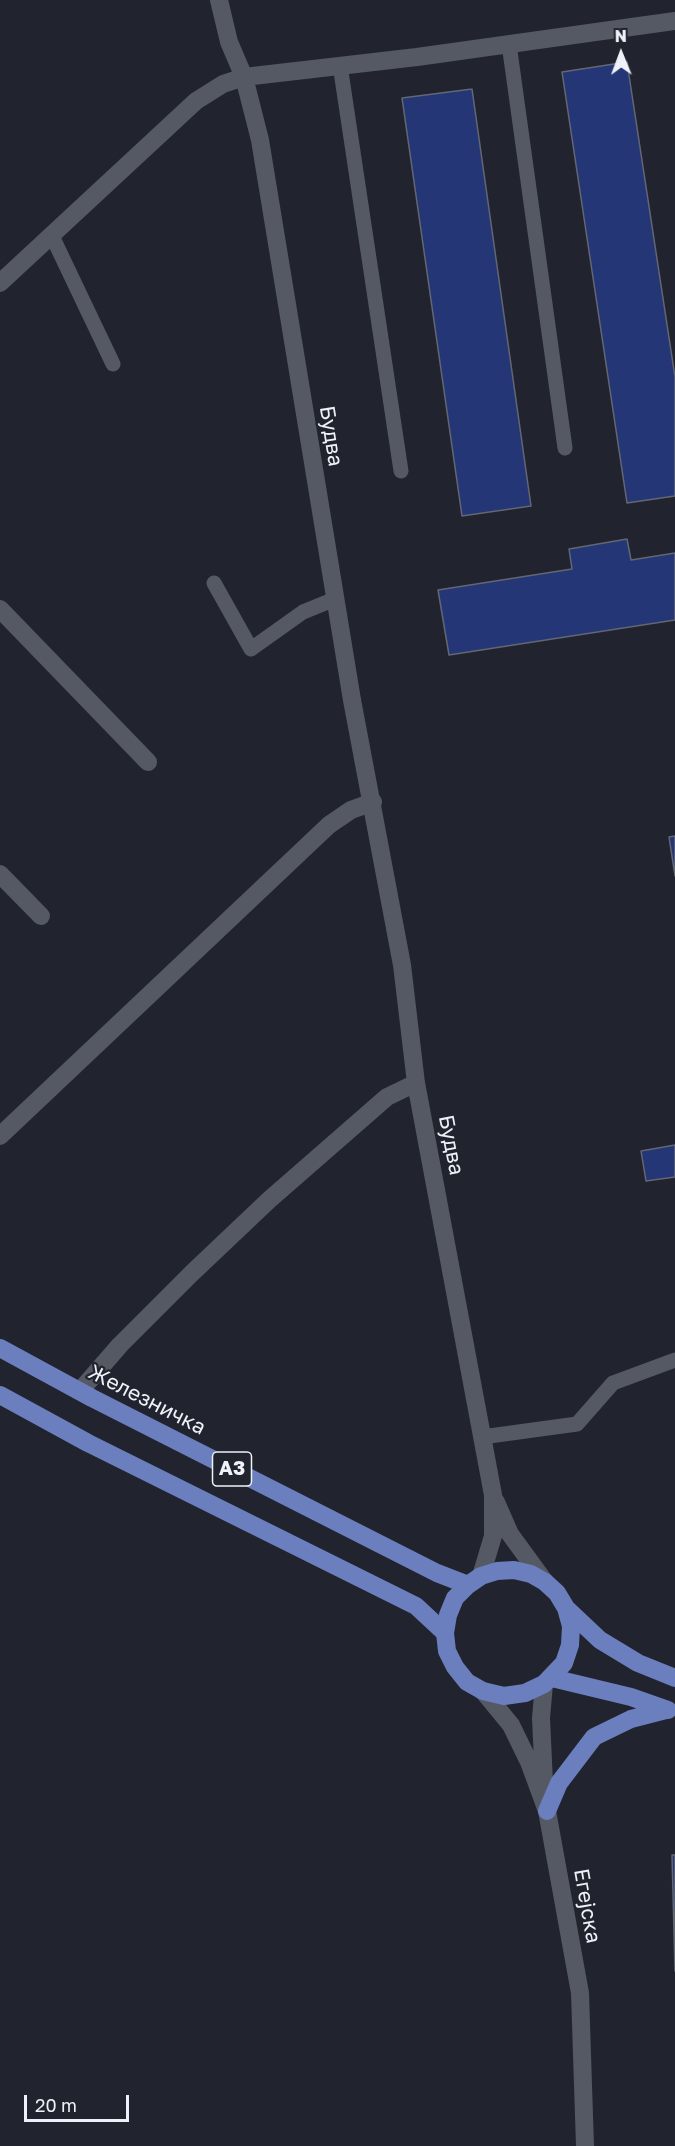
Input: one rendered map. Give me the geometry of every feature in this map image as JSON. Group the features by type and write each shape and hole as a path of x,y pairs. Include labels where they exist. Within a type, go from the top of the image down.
{"main road":[{"name":"Железничка","path":"0,1348 437,1574 474,1580"},
{"name":"A3","path":"0,1395 88,1443 416,1606 445,1633"},
{"path":"514,1570 531,1574 545,1582 557,1593 566,1608 571,1626 570,1645 564,1663 548,1681 525,1693 504,1696 483,1691 467,1682 455,1667 447,1651 445,1633 448,1614 455,1598 474,1580 497,1571 514,1570"},
{"path":"566,1608 600,1640 638,1664 675,1677"},
{"path":"548,1681 632,1697 671,1711"},
{"path":"547,1811 559,1783 594,1737 631,1719 671,1711"}],"street":[{"name":"Будва","path":"219,0 229,42 244,77 260,140 352,700 402,965 416,1083 493,1495"},
{"path":"0,283 196,101 223,84 244,77 675,21"},
{"path":"0,609 148,762"},
{"path":"0,1136 329,825 351,810 373,802"},
{"path":"0,874 41,916"},
{"path":"80,1391 120,1345 269,1200 387,1097 416,1083"},
{"path":"474,1580 493,1536 493,1495"},
{"path":"493,1495 510,1534 545,1582"},
{"path":"547,1811 541,1718 548,1681"},
{"name":"Егејска","path":"483,1691 511,1725 530,1762 547,1811 580,1993 585,2146"}],"lane":[{"path":"509,44 565,448"},
{"path":"340,65 401,471"},
{"path":"52,236 113,364"},
{"path":"214,583 250,649 303,612 335,599"},
{"path":"482,1437 577,1424 613,1383 675,1360"}],"building":[{"path":"627,62 675,377 675,496 627,503 562,72"},
{"path":"472,89 531,506 462,516 402,98"},
{"path":"627,539 631,560 675,553 675,620 449,655 438,590 572,569 569,549"},
{"path":"675,836 675,876 669,837"},
{"path":"675,1145 675,1177 646,1181 641,1151"},
{"path":"672,1855 675,1855 675,1971"}]}
